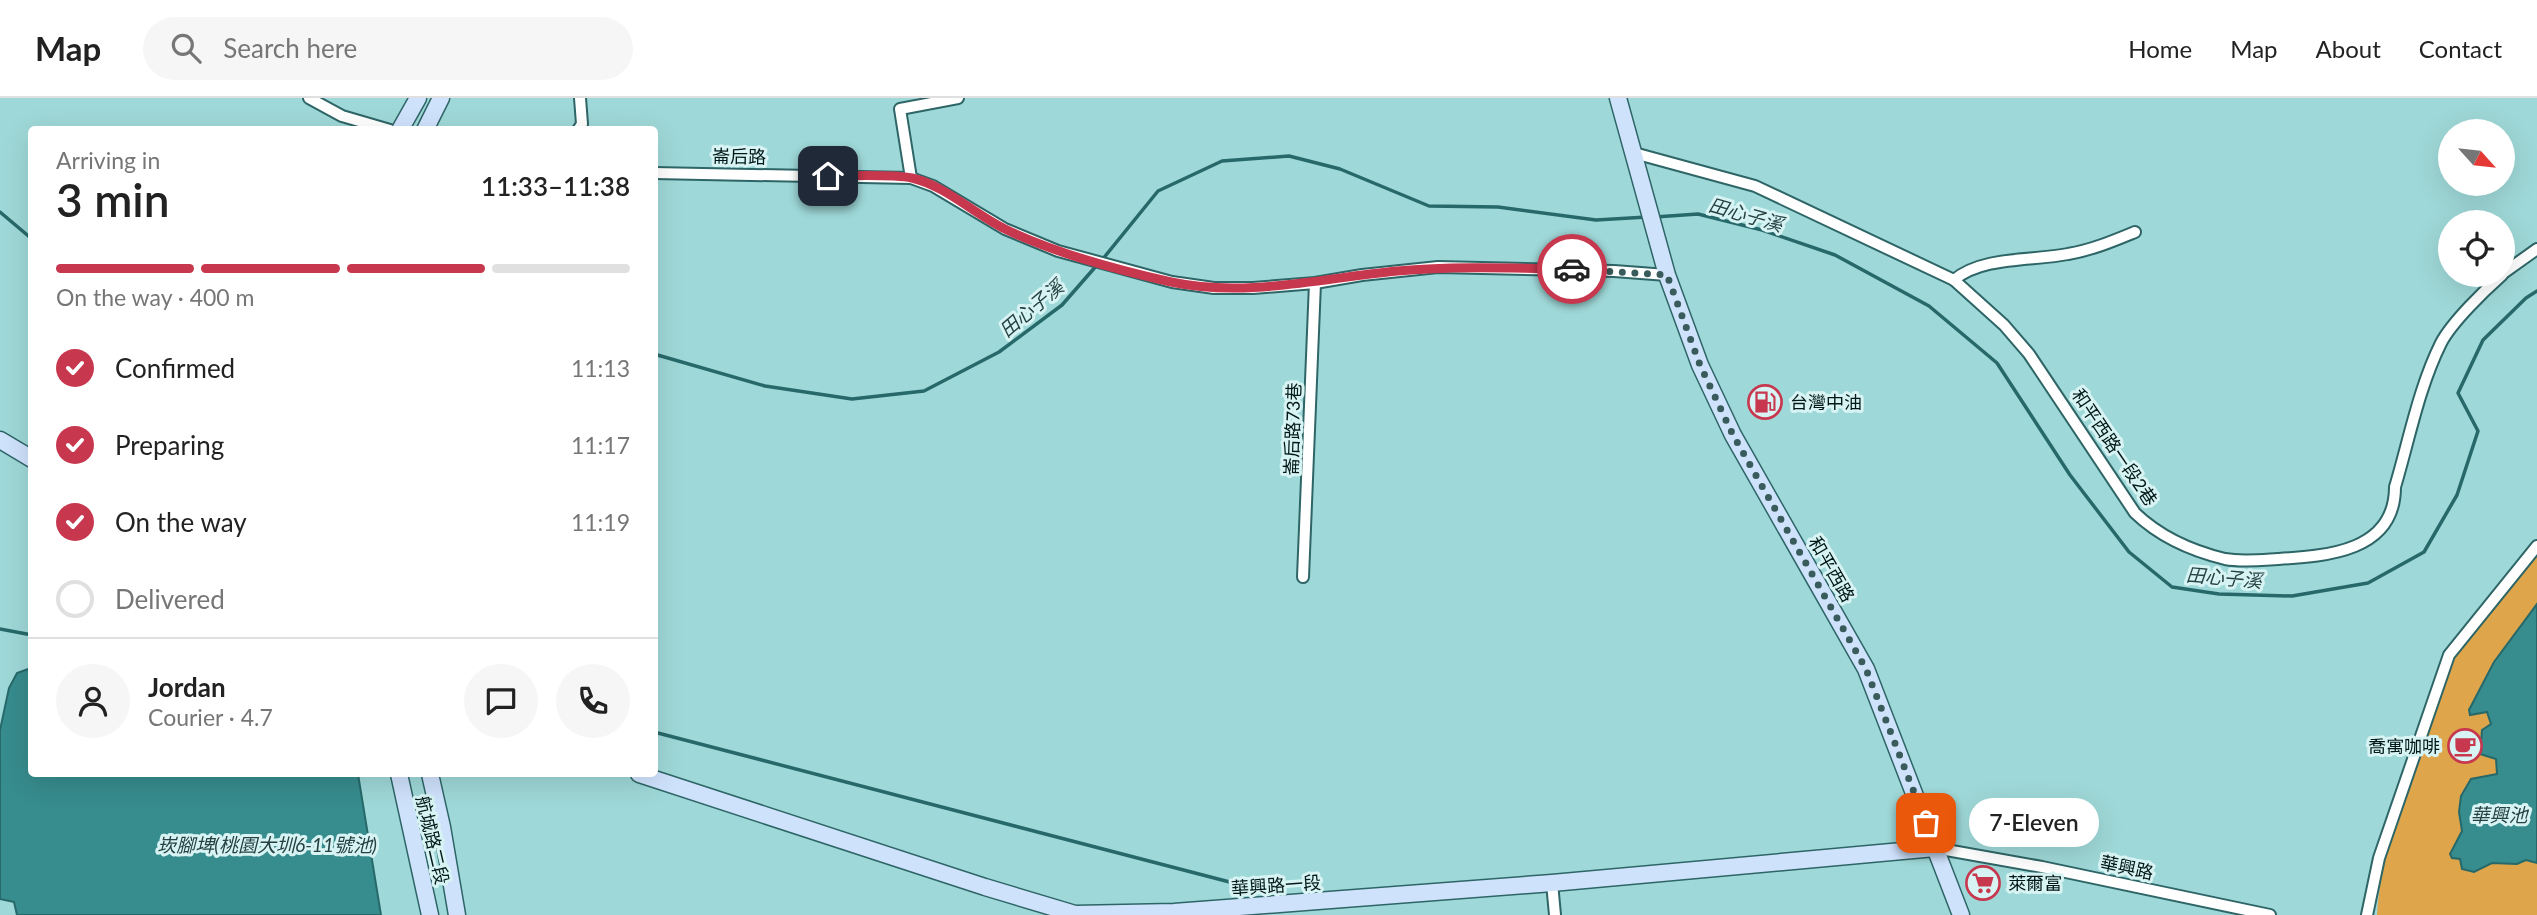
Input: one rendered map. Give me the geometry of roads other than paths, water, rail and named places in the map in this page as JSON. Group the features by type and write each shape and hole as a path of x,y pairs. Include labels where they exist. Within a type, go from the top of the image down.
{"street":[{"path":"309,98 342,116 376,126"},
{"path":"402,126 418,98"},
{"path":"427,126 441,98"},
{"path":"580,98 581,126"},
{"path":"911,178 900,109 958,98"},
{"name":"和平西路","path":"1618,98 1667,275 1700,365 1733,435 1866,669 1961,915"},
{"name":"和平西路一段2巷","path":"1634,153 1755,186 1954,280 2004,325 2029,354 2136,513 2151,528 2226,559 2242,561 2317,557 2340,553 2365,542 2384,525 2395,496 2395,487 2427,379 2442,341 2488,287"},
{"name":"崙后路","path":"658,173 911,178 933,186 1005,229 1058,251 1172,282 1214,288 1315,283"},
{"path":"1954,280 1964,271 2014,260 2091,250 2135,232"},
{"name":"和平西路一段2巷","path":"2515,264 2537,248"},
{"path":"1315,283 1438,267 1600,270 1667,275"},
{"name":"崙后路73巷","path":"1303,577 1315,283"},
{"path":"0,440 28,457"},
{"path":"2367,915 2379,858 2449,655 2537,546"},
{"name":"航城路二段","path":"400,777 430,915"},
{"name":"航城路二段","path":"431,777 457,915"},
{"name":"華興路一段","path":"648,777 1075,914 1174,912 1552,883 1936,848"},
{"name":"華興路","path":"1936,848 2042,867 2262,914"},
{"path":"1552,883 1555,915"}],"water":[{"name":"華興池","path":"2537,604 2537,863 2526,860 2517,864 2492,863 2474,872 2462,869 2460,859 2452,858 2450,854 2462,831 2459,812 2461,796 2471,779 2497,774 2496,759 2480,754 2482,730 2491,724 2487,712 2470,715 2469,710 2494,662"},
{"name":"崁腳埤(桃園大圳6-11號池)","path":"28,669 28,777 358,777 381,915 17,915 14,902 0,899 0,730 9,688 17,673"}],"waterway":[{"name":"田心子溪","path":"1102,260 1158,191 1222,161 1289,156 1340,169 1429,206 1498,207 1596,220 1647,217"},
{"name":"田心子溪","path":"0,212 28,236"},
{"name":"田心子溪","path":"1655,217 1698,214 1762,230 1835,255 1929,306 1997,363 2070,475 2129,552 2172,587 2219,594 2292,596 2368,583 2424,552 2457,495 2478,431 2458,393 2483,340 2526,298 2537,291"},
{"name":"田心子溪","path":"658,355 765,386 852,399 924,391 999,352 1062,305 1097,265"},
{"path":"0,629 28,634"},
{"path":"658,733 1268,892"}],"place":[{"name":"台灣中油","path":"1765,402"},
{"name":"喬寓咖啡","path":"2465,746"},
{"name":"7-Eleven","path":"1926,823"},
{"name":"萊爾富","path":"1983,883"}]}
